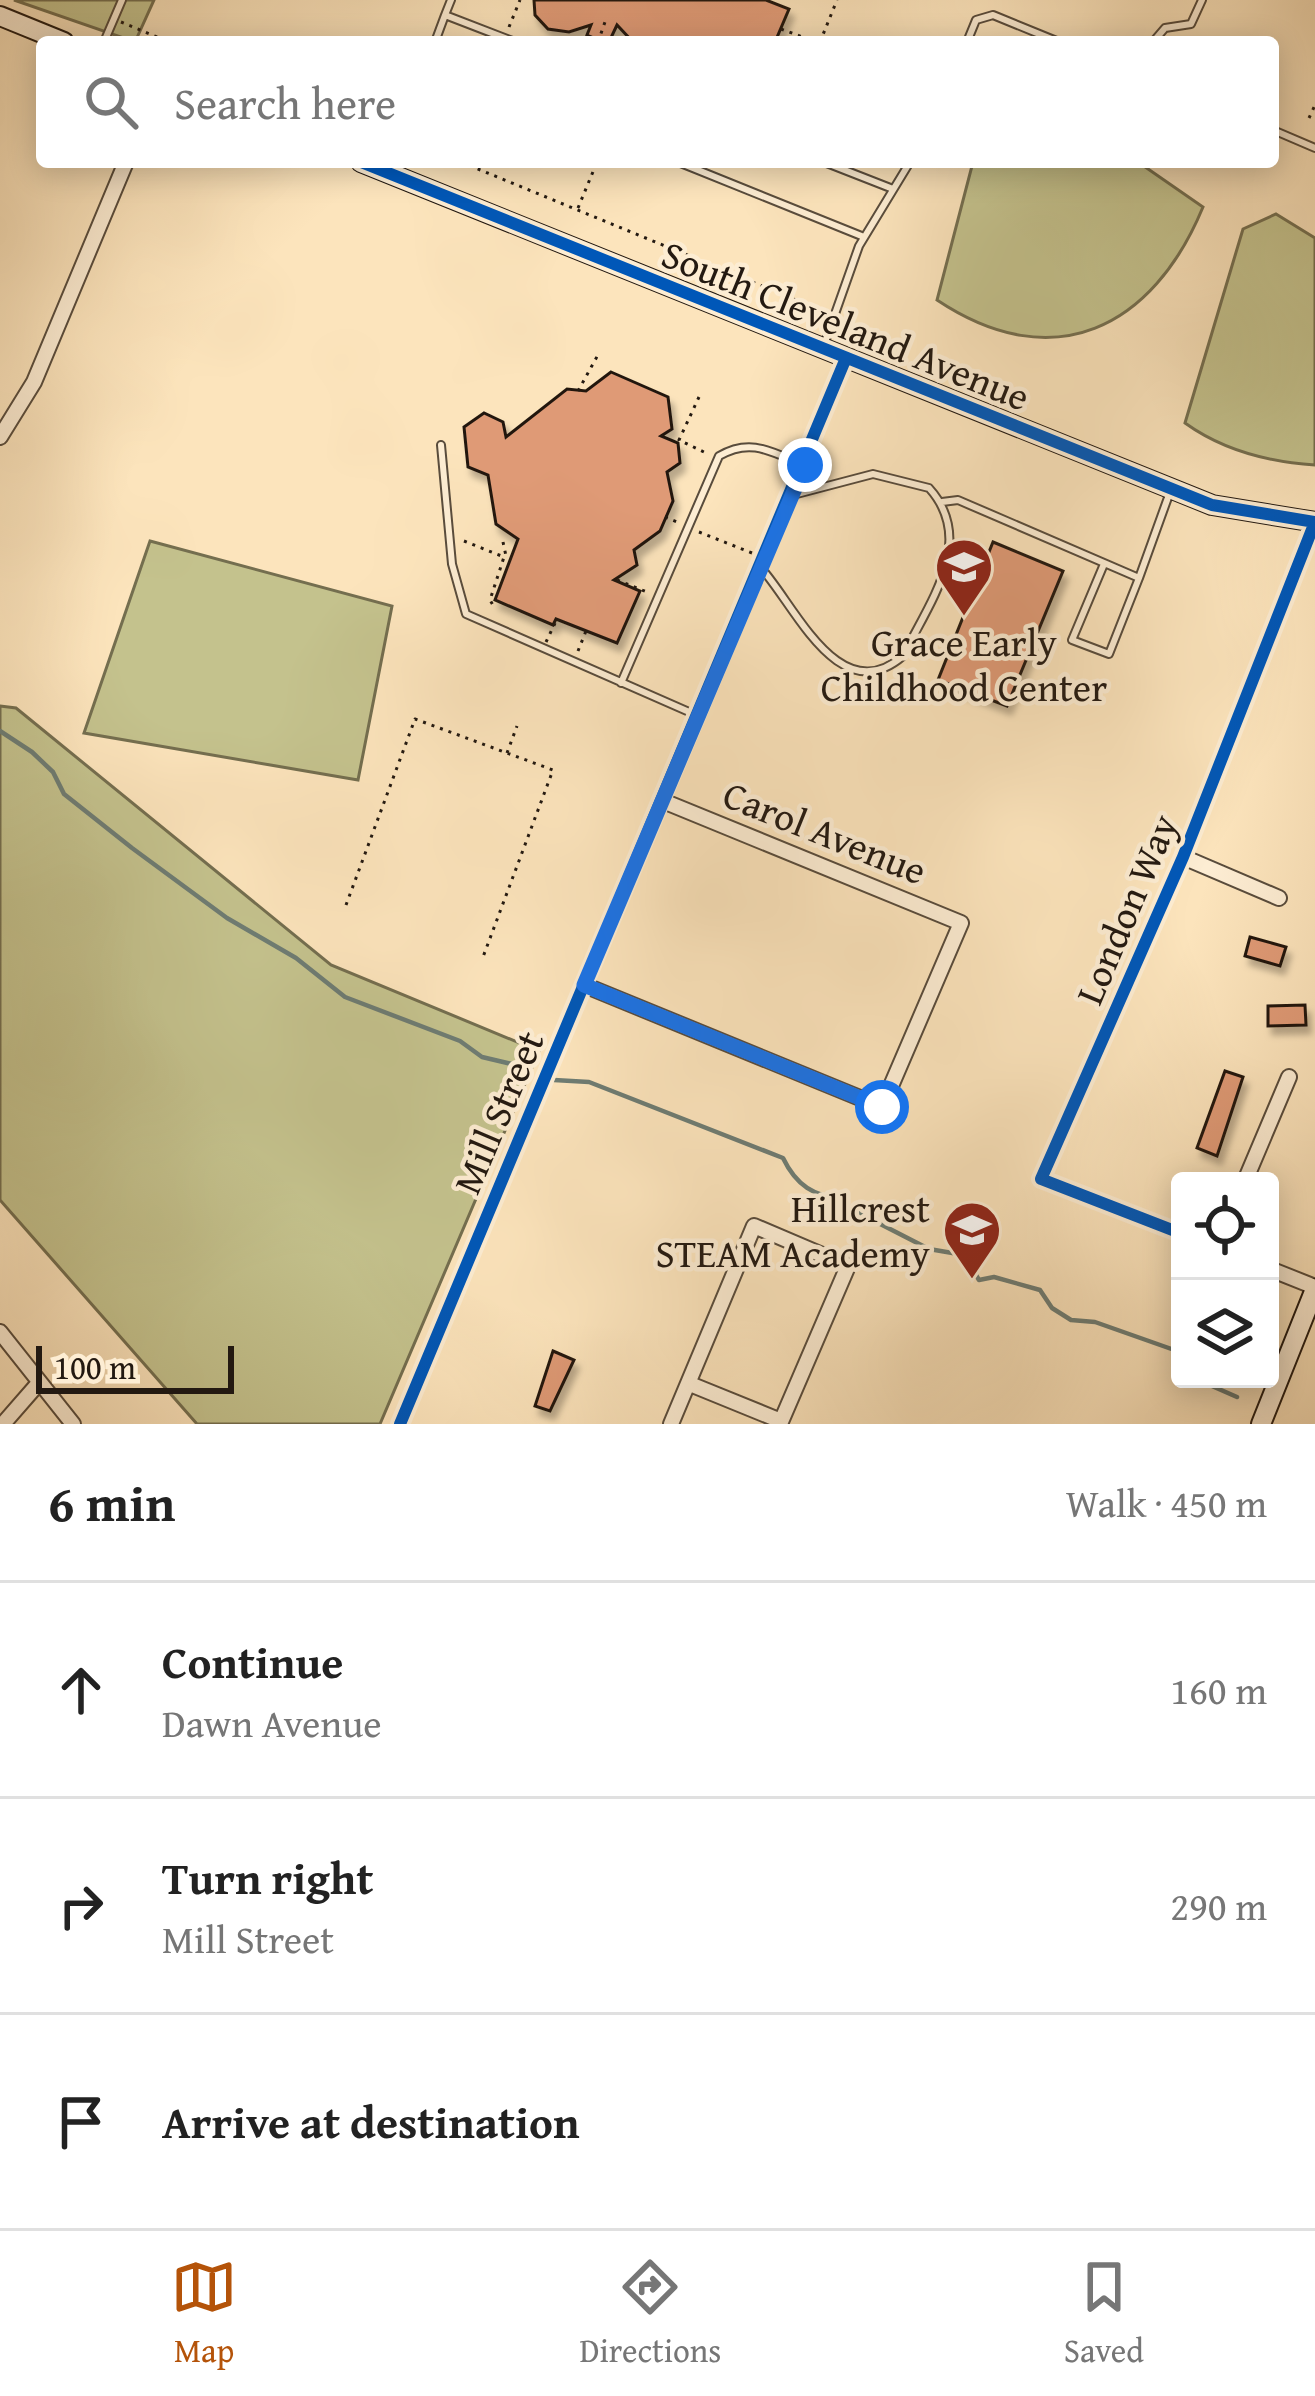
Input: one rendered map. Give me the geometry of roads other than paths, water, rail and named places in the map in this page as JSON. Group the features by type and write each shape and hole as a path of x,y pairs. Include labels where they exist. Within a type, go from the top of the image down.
{"street":[{"path":"0,16 49,36"},
{"path":"0,437 34,382 123,168"},
{"name":"South Cleveland Avenue","path":"390,168 1212,505 1315,522"},
{"name":"Mill Street","path":"400,1424 663,801 757,561 792,495 846,358"},
{"name":"London Way","path":"1171,1230 1041,1179 1183,856 1315,522"},
{"name":"Carol Avenue","path":"584,985 882,1107 961,923 663,801"},
{"path":"1183,856 1279,898"},
{"path":"1249,1172 1289,1077"},
{"path":"671,1424 754,1226 848,1266 781,1422 690,1384"},
{"path":"1261,1424 1315,1288 1279,1273"},
{"path":"1282,1376 1315,1317"},
{"path":"0,1332 73,1424"},
{"path":"3,1424 38,1385"}],"lane":[{"path":"107,36 122,0"},
{"path":"437,36 451,0"},
{"path":"1159,36 1165,28 1192,24 1202,0"},
{"path":"969,36 976,20 993,14 1045,36"},
{"path":"445,15 499,36"},
{"path":"1279,133 1315,148"},
{"path":"693,168 864,237"},
{"path":"839,168 893,189"},
{"path":"823,349 864,237 906,168"},
{"path":"621,683 719,456 738,445 754,444 805,465"},
{"path":"441,445 452,563 466,614 698,716"},
{"path":"757,561 801,625 834,659 863,669 891,666 903,656 946,569 952,544 942,502 929,488 874,474 792,495"},
{"path":"1104,564 1072,640 1109,654 1171,488"},
{"path":"942,502 958,500 1139,578"}],"waterway":[{"path":"0,731 32,752 53,772 64,794 132,848 227,918 296,958 345,997 460,1041 482,1057 520,1066"},
{"path":"554,1080 589,1082 783,1158 794,1176 815,1192 844,1199 851,1209 929,1249 964,1255 979,1280 994,1277 1040,1290 1052,1308 1071,1320 1095,1322 1171,1349"},
{"path":"1216,1388 1237,1397"}],"place":[{"name":"Grace Early Childhood Center","path":"964,618"},
{"name":"Hillcrest STEAM Academy","path":"972,1281"}]}
